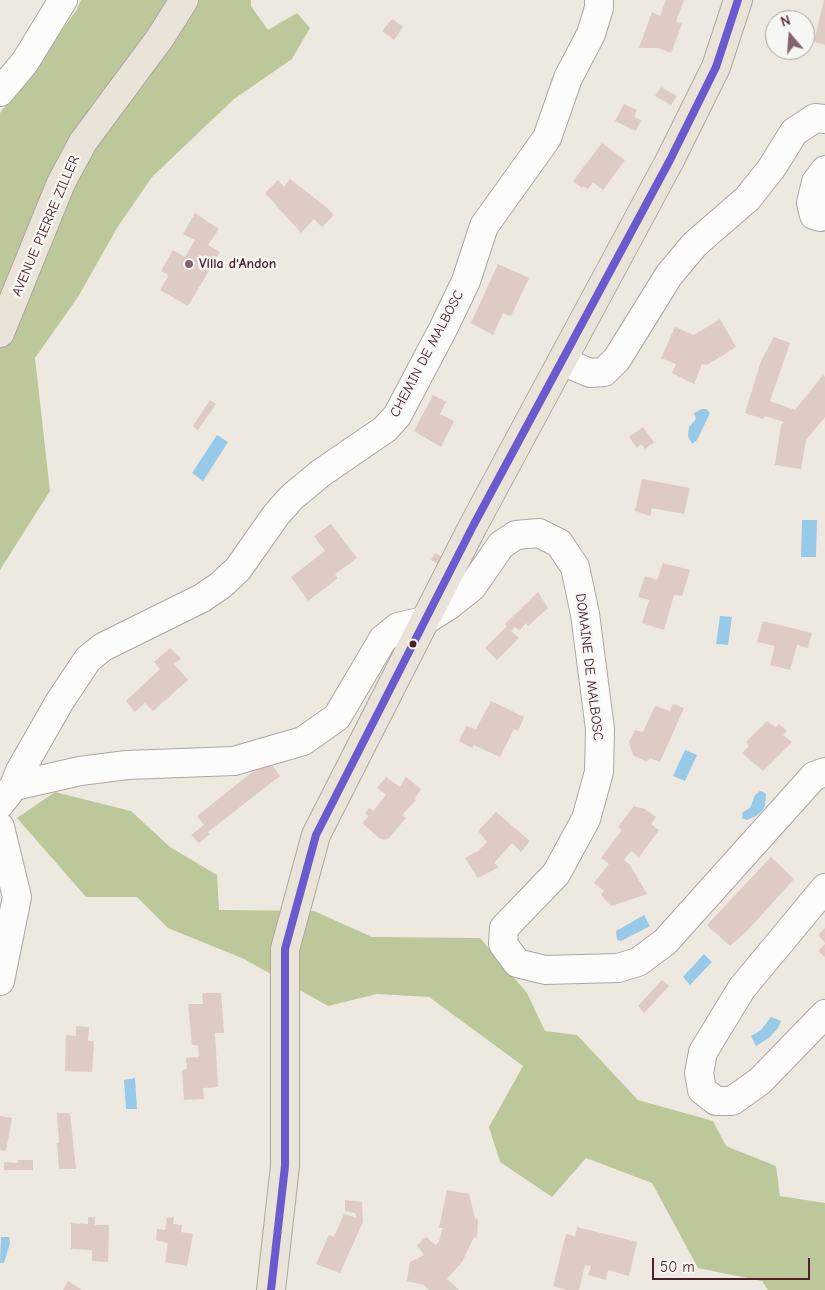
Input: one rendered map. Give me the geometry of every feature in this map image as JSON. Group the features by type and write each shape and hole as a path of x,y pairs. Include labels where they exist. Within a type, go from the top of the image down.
{"main road":[{"name":"AVENUE PIERRE ZILLER","path":"0,333 61,183 82,142 160,38 184,0"},
{"path":"271,1290 285,1166 285,949 316,835 424,621 670,160 716,66 738,0"}],"street":[{"path":"0,92 25,62 62,0"},
{"name":"CHEMIN DE MALBOSC","path":"7,795 60,701 88,659 103,647 202,598 222,585 238,569 276,515 292,497 321,473 385,430 397,416 466,281 484,226 547,138 568,78 591,34 599,8 599,0"},
{"path":"562,361 590,373 604,372 617,359 669,275 690,250 748,198 771,170 794,132 815,118 825,119"},
{"path":"825,170 816,182 811,203 814,215 820,217 825,215"},
{"name":"DOMAINE DE MALBOSC","path":"7,795 80,771 127,765 234,760 302,742 337,717 383,638 398,627 424,621 448,606 472,587 501,545 516,534 539,533 558,543 575,567 585,614 600,729 599,772 586,819 556,874 504,928 503,944 517,963 545,970 618,968 638,962 665,942 814,776 825,772"},
{"path":"0,828 17,897 0,981"},
{"path":"825,888 742,988 703,1052 699,1073 702,1090 716,1101 732,1101 760,1081 825,1014"}],"green space":[{"path":"81,0 251,0 251,6 268,30 297,13 310,28 292,59 234,99 152,177 117,228 78,297 35,358 50,491 0,570 0,113 76,11"},
{"path":"55,792 131,811 170,847 217,875 219,910 314,911 372,937 480,938 527,993 545,1031 577,1035 638,1100 713,1121 726,1146 776,1166 780,1196 825,1203 825,1290 768,1290 762,1281 698,1268 652,1183 586,1158 552,1197 500,1162 489,1127 523,1066 429,997 377,994 328,1006 244,959 168,928 137,897 86,897 17,818"}],"water":[{"path":"706,409 710,413 697,440 692,444 688,436 689,427 696,419 694,413"},
{"path":"217,435 228,442 203,481 192,473"},
{"path":"802,520 817,520 816,557 801,557"},
{"path":"720,616 732,617 728,645 716,644"},
{"path":"685,750 697,755 685,781 673,776"},
{"path":"760,791 766,794 765,806 762,811 747,820 742,818 743,812 750,808 755,795"},
{"path":"644,915 650,926 621,941 617,940 616,931"},
{"path":"704,954 712,962 690,985 683,977"},
{"path":"771,1017 781,1021 778,1028 770,1037 756,1046 751,1036 761,1030"},
{"path":"135,1078 137,1109 126,1109 124,1080"},
{"path":"1,1237 9,1237 10,1243 4,1263 0,1263"}],"building":[{"path":"666,0 684,0 676,21 682,24 671,53 658,48 639,48 652,12 660,16"},
{"path":"825,0 825,45 815,42"},
{"path":"392,19 403,27 394,40 382,31"},
{"path":"661,87 677,96 671,105 655,96"},
{"path":"624,104 637,110 634,117 641,120 636,131 615,121"},
{"path":"602,143 625,160 603,190 593,182 588,189 583,186 582,188 573,181"},
{"path":"290,179 334,215 322,227 314,219 301,233 265,193 278,180 284,187"},
{"name":"Villa d'Andon","path":"195,213 219,229 208,245 220,252 188,306 160,290 168,277 167,274 161,271 173,250 185,257 195,240 183,234"},
{"path":"498,264 529,278 511,316 503,313 493,335 471,323"},
{"path":"720,319 736,347 707,365 702,364 694,384 672,373 676,364 661,358 675,327 694,335"},
{"path":"774,337 790,343 770,401 795,410 823,375 825,377 825,417 806,440 801,469 775,465 781,425 784,422 765,416 763,419 745,413 761,361"},
{"path":"433,395 446,402 440,414 454,421 441,447 414,431"},
{"path":"210,400 216,404 198,430 193,426"},
{"path":"643,427 654,442 645,449 641,444 637,448 629,437"},
{"path":"642,479 690,488 684,514 652,508 650,516 635,511"},
{"path":"331,524 357,558 335,574 338,578 308,601 291,577 325,551 314,536"},
{"path":"435,553 442,557 438,564 431,560"},
{"path":"663,563 690,570 682,596 674,595 664,630 642,623 649,600 638,597 645,576 657,580"},
{"path":"538,592 548,608 528,626 526,623 520,630 515,627 511,631 519,638 497,660 485,648 507,626 505,624"},
{"path":"763,621 812,633 808,648 797,645 790,670 770,665 775,646 757,642"},
{"path":"170,648 181,659 174,664 188,680 153,711 145,703 135,712 126,701 160,669 154,662"},
{"path":"491,701 524,717 518,731 514,729 500,757 474,745 472,748 459,741 466,726 476,729"},
{"path":"673,704 684,708 660,762 649,758 647,762 633,755 629,742 635,730 643,732 655,706 670,711"},
{"path":"767,721 776,727 779,724 787,731 783,735 792,742 763,771 742,753 749,746 746,742"},
{"path":"269,761 280,776 209,831 210,834 199,843 191,835 204,825 197,816 265,762"},
{"path":"386,777 400,787 406,777 421,789 415,798 416,800 402,815 406,818 389,838 384,840 362,823 369,816 365,813 369,808 373,811 386,795 377,788"},
{"path":"634,806 645,809 656,817 651,824 659,830 639,857 631,851 624,860 630,865 647,894 611,906 601,895 604,891 594,883 609,864 601,858 622,830 618,827"},
{"path":"496,812 530,841 521,852 512,843 494,863 499,867 478,878 465,858 478,851 487,842 478,831"},
{"path":"771,857 794,879 748,930 730,946 707,925"},
{"path":"825,928 825,943 818,935"},
{"path":"825,944 825,957 818,951"},
{"path":"662,980 669,986 644,1013 638,1006"},
{"path":"202,993 221,993 224,1033 215,1033 218,1087 203,1088 204,1099 184,1100 182,1070 187,1069 186,1058 199,1057 198,1045 192,1045 188,1004 203,1004"},
{"path":"76,1026 89,1027 88,1041 94,1041 92,1072 65,1071 66,1035 76,1036"},
{"path":"57,1113 70,1113 76,1169 59,1169"},
{"path":"0,1116 12,1118 6,1151 0,1150"},
{"path":"18,1160 33,1160 33,1170 4,1170 4,1162 18,1163"},
{"path":"447,1190 469,1194 475,1218 478,1219 477,1238 474,1237 462,1262 447,1279 459,1290 429,1290 424,1285 407,1281 410,1262 424,1255 417,1245 426,1237 436,1245 439,1241 443,1228 439,1228"},
{"path":"345,1200 362,1202 363,1222 340,1273 316,1264 329,1235 334,1237 344,1214 357,1218 355,1213 345,1211"},
{"path":"88,1217 95,1217 95,1225 109,1225 108,1262 92,1261 92,1250 71,1249 71,1223 88,1224"},
{"path":"174,1217 173,1224 182,1225 181,1232 193,1234 187,1266 165,1262 168,1243 156,1240 157,1229 165,1230 167,1218"},
{"path":"577,1227 637,1242 629,1276 608,1270 606,1280 588,1275 591,1266 585,1265 579,1290 567,1290 553,1286 566,1234 575,1236"},
{"path":"68,1281 82,1290 63,1290"}],"transit line":[{"path":"271,1290 285,1166 285,949 316,835 473,526 670,160 716,67 738,0"}],"place":[{"name":"Villa d'Andon","path":"189,264"}]}
